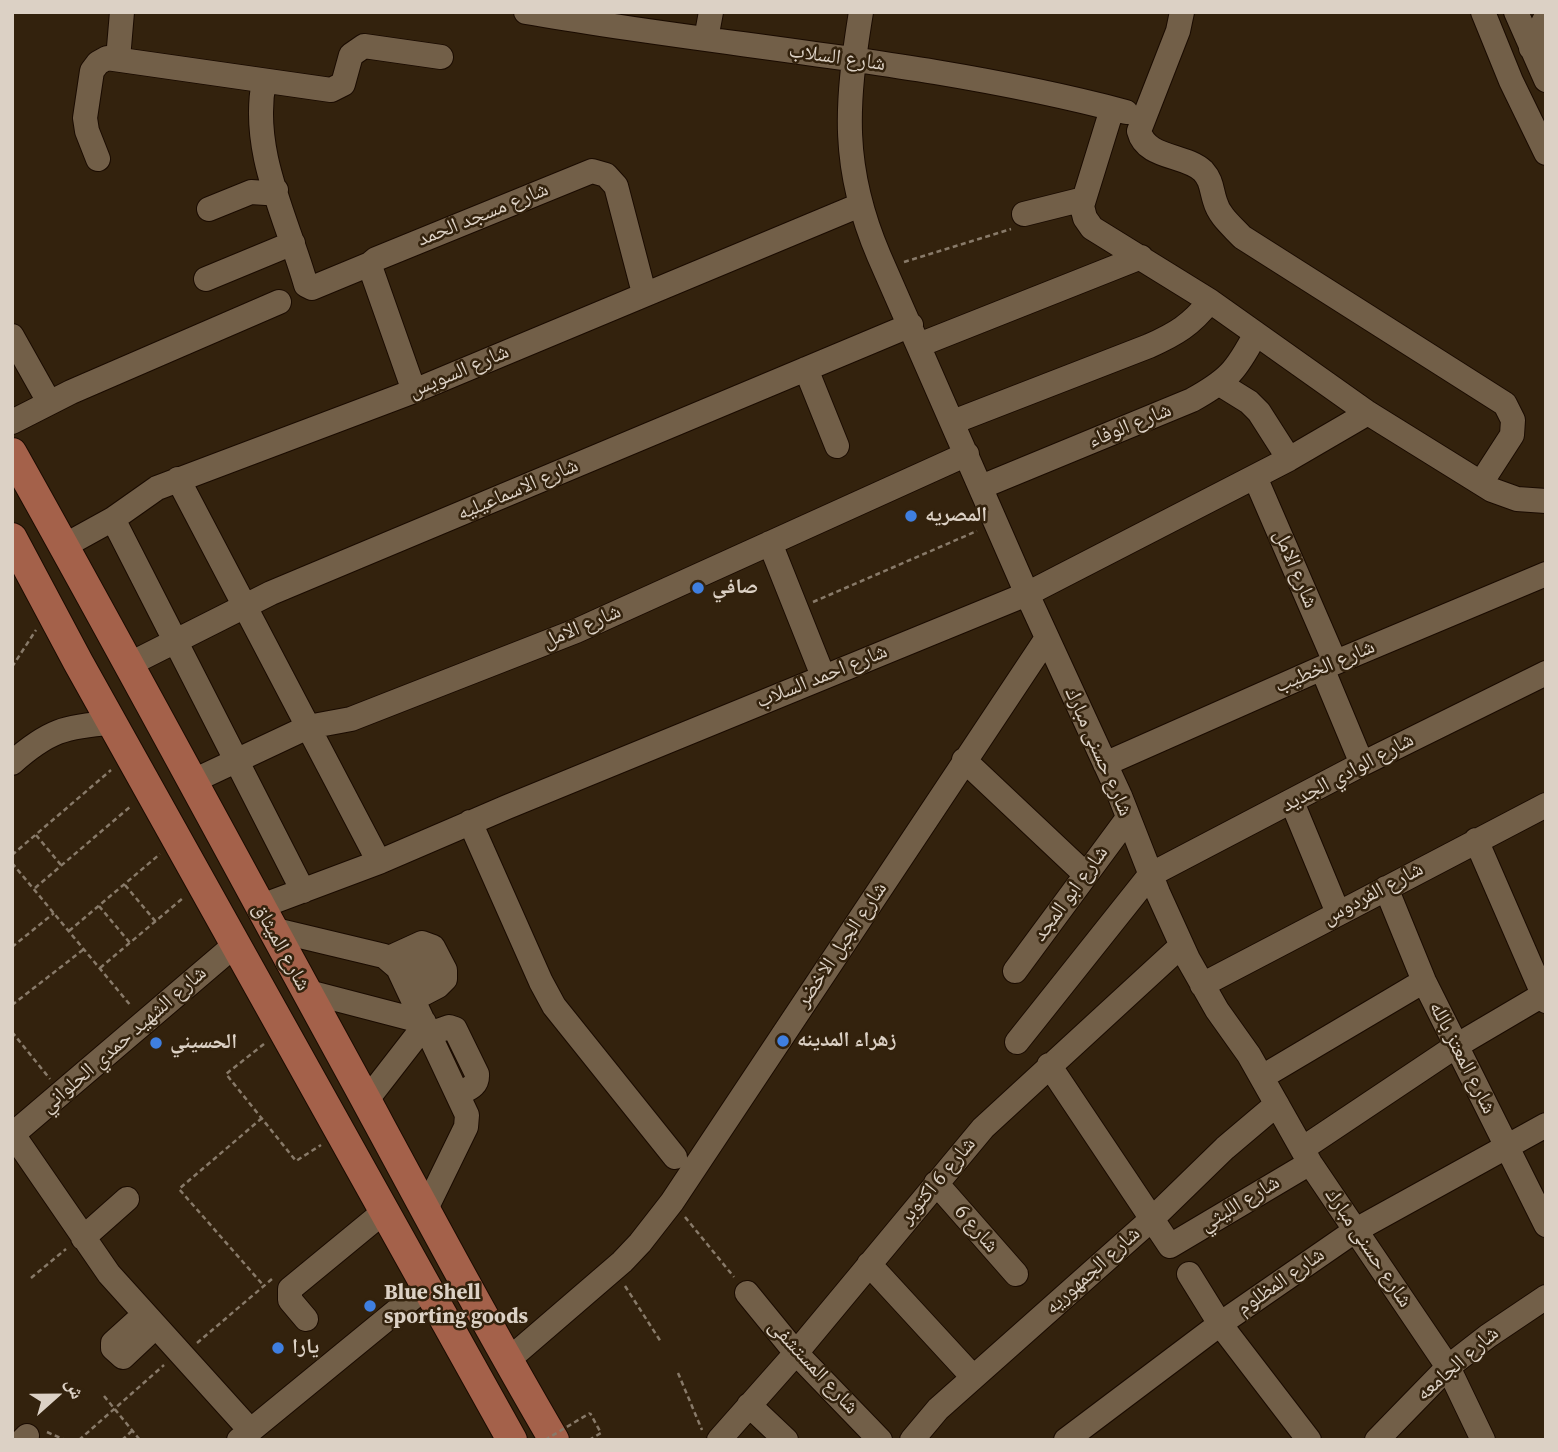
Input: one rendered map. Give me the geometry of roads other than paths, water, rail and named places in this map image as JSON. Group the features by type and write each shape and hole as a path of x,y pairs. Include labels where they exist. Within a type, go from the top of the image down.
{"main road":[{"name":"شارع الميثاق","path":"12,453 130,664 191,782 507,1361 554,1440"},
{"name":"شارع الميثاق","path":"12,538 78,662 512,1440"},
{"path":"78,662 91,663 102,658 111,649 115,637"},
{"path":"113,725 126,705 137,700 150,701"}],"street":[{"path":"118,59 122,12"},
{"name":"شارع السلاب","path":"526,12 853,60 1028,89 1145,117"},
{"path":"706,39 711,12"},
{"name":"شارع حسنى مبارك","path":"860,12 848,116 851,161 860,205 996,523 1105,764 1181,946 1202,985 1262,1077 1306,1156 1448,1367 1483,1440"},
{"path":"1182,12 1178,31 1139,131 1142,141 1149,147 1201,169 1212,184 1215,203 1225,220 1242,237 1505,404 1513,420 1512,435 1481,484"},
{"path":"1483,12 1511,81 1545,150"},
{"path":"1516,12 1546,80"},
{"path":"1531,48 1546,17"},
{"path":"99,159 85,124 90,76 98,63 107,58 336,89 345,81 351,55 364,46 441,57"},
{"path":"264,81 260,132 265,158 306,285 310,288 370,264 414,391"},
{"path":"1112,109 1082,206 1085,218 1093,228 1210,301 1368,413 1481,484 1517,499 1546,501"},
{"name":"شارع مسجد الحمد","path":"370,264 376,259 592,171 606,175 617,186 644,293"},
{"path":"209,209 251,192 266,193 276,190"},
{"path":"1024,214 1084,200"},
{"name":"شارع السويس","path":"64,546 113,519 157,488 178,479 414,391 860,205"},
{"path":"206,279 293,243"},
{"name":"شارع الاسماعيليه","path":"130,664 244,605 806,369 915,335 1141,257"},
{"path":"953,422 1178,333 1195,320 1210,301"},
{"path":"12,422 49,402 279,302"},
{"name":"شارع الوفاء","path":"981,487 1192,400 1220,384 1239,365 1255,335"},
{"path":"12,336 49,402"},
{"path":"806,369 837,446"},
{"path":"1220,384 1249,402 1259,412 1289,459"},
{"name":"شارع احمد السلاب","path":"265,918 303,891 1027,594 1289,459 1368,413"},
{"name":"شارع الامل","path":"191,782 308,727 351,719 576,631 967,454"},
{"name":"شارع الامل","path":"1255,477 1329,665 1362,765"},
{"path":"178,479 379,862"},
{"path":"113,519 303,891"},
{"path":"770,543 823,676"},
{"name":"شارع الخطيب","path":"1105,764 1329,665 1546,574"},
{"name":"شارع الجبل الاخضر","path":"507,1361 615,1269 640,1243 671,1202 1047,638"},
{"name":"شارع الوادي الجديد","path":"1150,875 1546,673"},
{"path":"12,763 31,746 59,730 74,726 113,725"},
{"path":"964,761 1085,874"},
{"path":"1292,803 1338,914"},
{"name":"شارع الفردوس","path":"1202,985 1546,805"},
{"name":"شارع ابو المجد","path":"1015,971 1128,818"},
{"path":"470,822 554,1006 675,1157"},
{"path":"1306,1156 1456,1046 1545,996 1476,840"},
{"path":"1017,1042 1150,875"},
{"name":"شارع المعتز بالله","path":"1386,888 1424,981 1546,1225"},
{"path":"265,918 389,958 423,993 426,1027 467,1115 466,1127 425,1211"},
{"path":"389,958 422,943 429,944 443,966 445,979 423,993"},
{"name":"شارع الشهيد حمدي الحلواني","path":"13,1134 236,944"},
{"name":"شارع 6 اكتوبر","path":"719,1440 796,1353 983,1128 1181,946"},
{"path":"1262,1077 1424,981"},
{"path":"305,991 426,1027"},
{"path":"366,1101 426,1027"},
{"path":"1049,1065 1153,1218"},
{"name":"شارع الجمهوريه","path":"912,1440 937,1409 1277,1104"},
{"name":"شارع المظلوم","path":"1072,1438 1220,1324 1356,1230 1546,1125"},
{"path":"13,1134 108,1274 181,1353 245,1435 427,1286"},
{"name":"شارع الليثي","path":"1153,1218 1171,1245 1306,1156"},
{"name":"شارع 6","path":"936,1183 1016,1274"},
{"path":"82,1237 127,1199"},
{"path":"306,1319 289,1297 290,1289 386,1210"},
{"path":"869,1264 973,1377"},
{"path":"1189,1274 1220,1324 1309,1440"},
{"name":"شارع المستشفى","path":"747,1293 796,1353 880,1440"},
{"name":"شارع الجامعه","path":"1377,1440 1448,1367 1546,1297"},
{"path":"749,1405 786,1440"}],"place":[{"name":"المصريه","path":"911,516"},
{"name":"صافي","path":"698,588"},
{"name":"زهراء المدينه","path":"783,1041"},
{"name":"الحسيني","path":"156,1043"},
{"name":"Blue Shell sporting goods","path":"370,1306"},
{"name":"يارا","path":"278,1348"}]}
